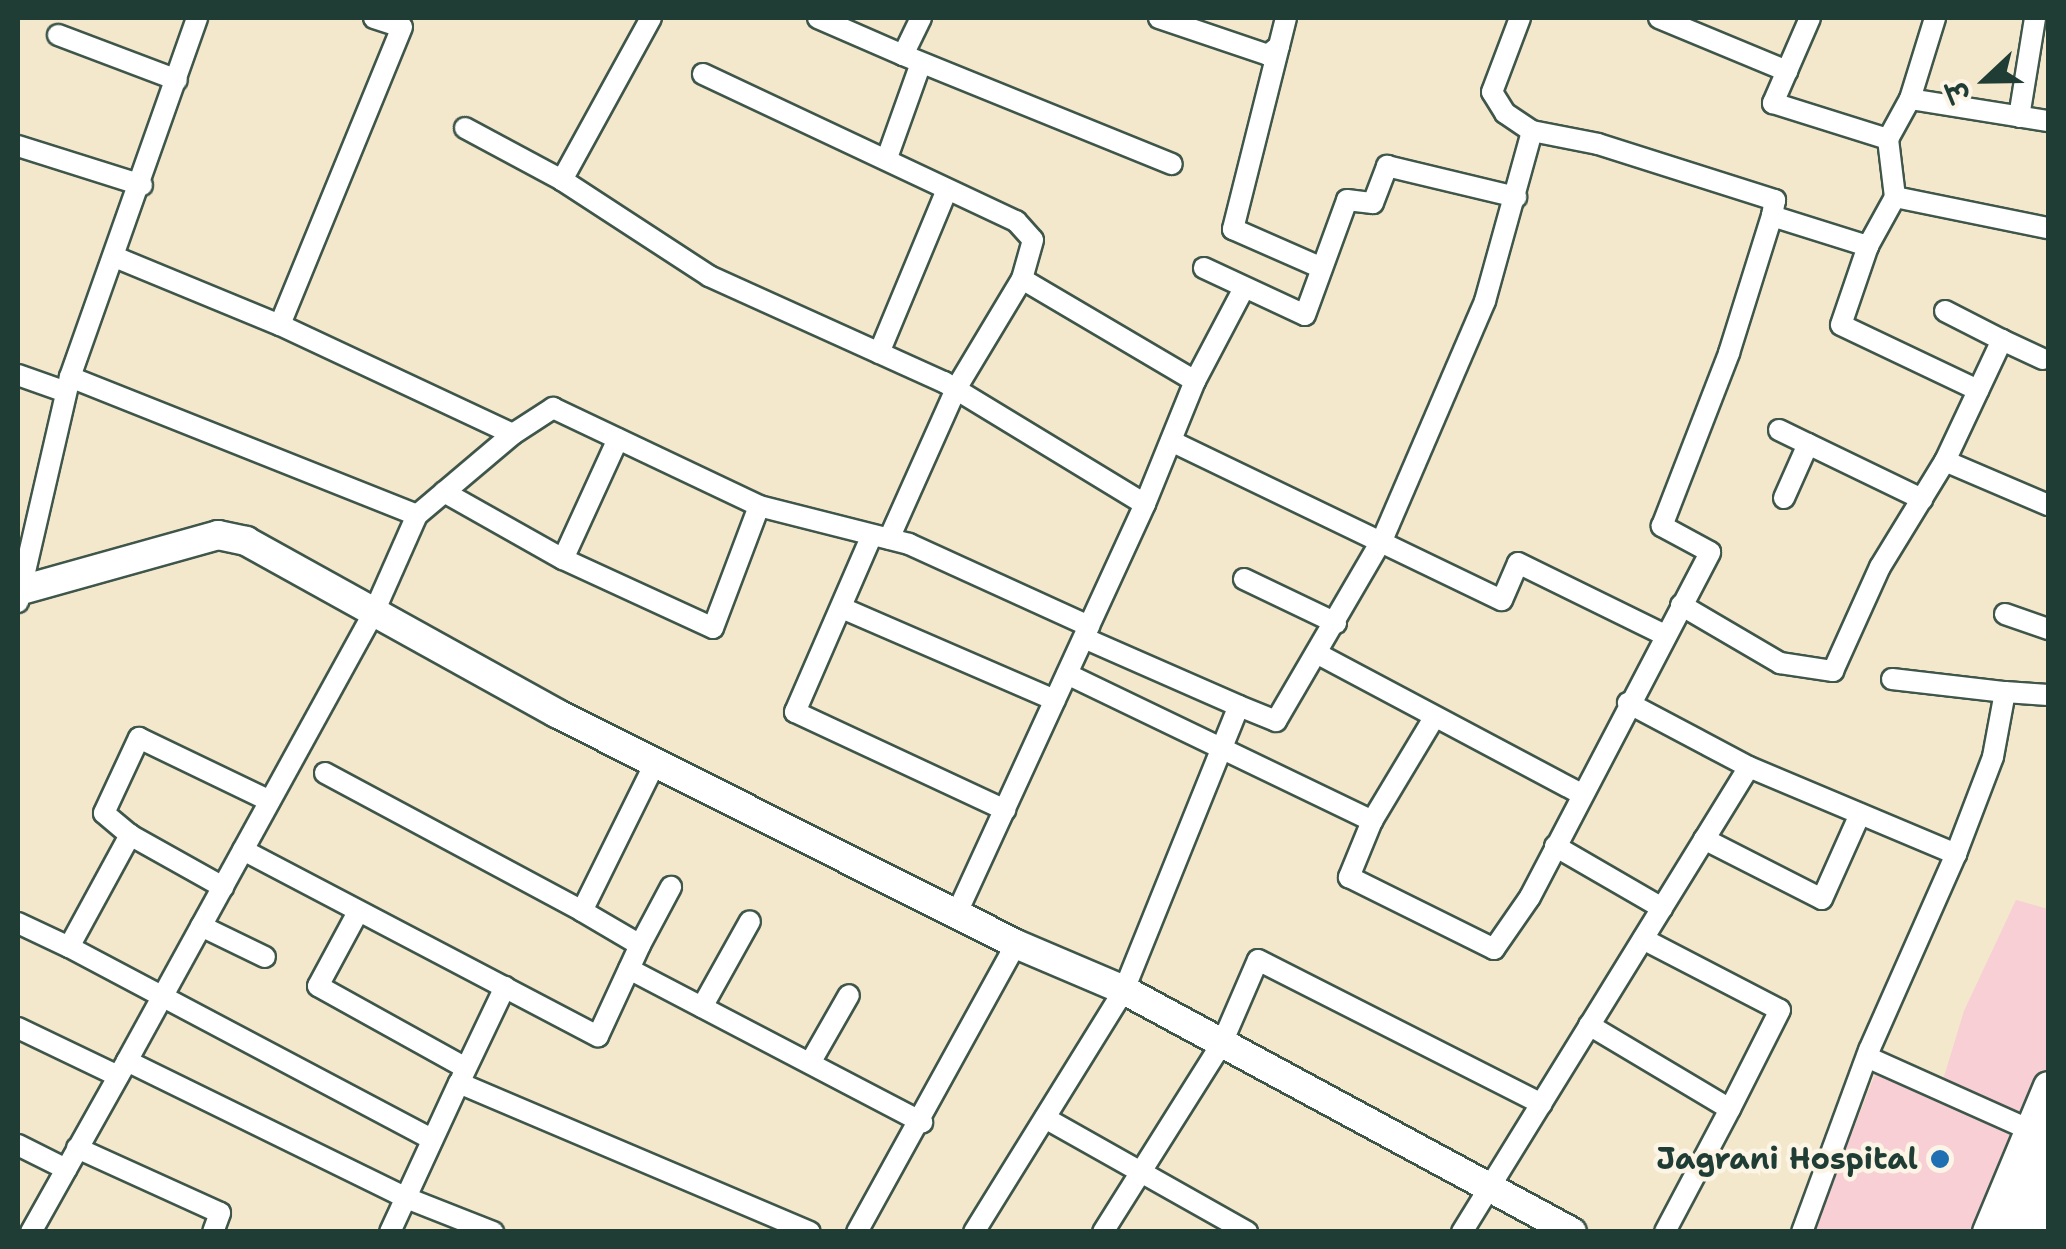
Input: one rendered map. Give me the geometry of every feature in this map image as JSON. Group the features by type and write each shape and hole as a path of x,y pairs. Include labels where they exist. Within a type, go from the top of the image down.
{"highway":[{"path":"2012,1232 2039,1136"},
{"path":"2039,1232 2048,1208"}],"street":[{"path":"18,595 68,384 142,185 197,18"},
{"path":"280,325 404,22 374,18"},
{"path":"562,180 651,18"},
{"path":"818,18 911,61 1172,164"},
{"path":"887,158 921,18"},
{"path":"1159,18 1268,55 1278,46"},
{"path":"1286,18 1233,229 1322,268"},
{"path":"1434,718 1372,821 1349,877 1494,949 1556,846 1710,552 1662,526 1729,353 1775,200 1598,144 1532,131 1505,113 1492,92 1520,18"},
{"path":"1659,18 1788,70"},
{"path":"1810,18 1774,104 1888,139"},
{"path":"1935,18 1910,99 1888,139 1895,197 1868,246 1841,324 1978,390"},
{"path":"2019,117 2035,18"},
{"path":"58,34 177,80"},
{"path":"703,74 887,158 946,192 1030,231 1033,251 1022,279 956,389 842,608 795,712 1004,810"},
{"path":"1910,99 2048,122"},
{"path":"465,128 562,180 709,276 956,389 1145,504"},
{"path":"31,1232 374,612 417,515 513,434 553,408 758,506 881,537 1238,706 1276,720 1383,538 1486,301 1532,131"},
{"path":"18,146 142,185"},
{"path":"1204,268 1305,315 1347,200 1373,203 1387,166 1516,197"},
{"path":"879,353 946,192"},
{"path":"1895,197 2048,228"},
{"path":"1772,216 1868,246"},
{"path":"115,258 280,325 513,434"},
{"path":"1022,279 1195,382"},
{"path":"957,913 1145,504 1195,382 1244,288"},
{"path":"1945,311 2044,359"},
{"path":"1681,605 1780,663 1833,671 1880,567 1945,461 2002,340"},
{"path":"18,375 68,384 417,515"},
{"path":"1779,430 1922,499"},
{"path":"564,559 618,438"},
{"path":"1171,440 1383,538 1502,600 1518,563 1664,636"},
{"path":"1784,498 1808,444"},
{"path":"1945,461 2048,504"},
{"path":"444,492 564,559 713,628 758,506"},
{"path":"18,595 218,535 246,542 655,763 1016,944 1124,990 1572,1232"},
{"path":"1244,580 1336,623"},
{"path":"842,608 1055,700"},
{"path":"2006,614 2048,630"},
{"path":"1318,654 1581,794"},
{"path":"1067,674 1372,821"},
{"path":"1892,680 2048,695"},
{"path":"1802,1232 1867,1058 1956,854 1992,757 2006,692"},
{"path":"1628,704 1749,767 1956,854"},
{"path":"974,1232 1124,990 1238,706"},
{"path":"223,887 130,834 104,813 139,738 270,801"},
{"path":"582,911 655,763"},
{"path":"1462,1232 1749,767"},
{"path":"325,773 640,945"},
{"path":"1704,840 1822,899 1860,814"},
{"path":"69,946 130,834"},
{"path":"1556,846 1662,908"},
{"path":"243,850 598,1036 671,887"},
{"path":"358,912 318,986 462,1075 810,1232"},
{"path":"702,1007 750,921"},
{"path":"18,923 69,946 432,1139"},
{"path":"201,926 265,957"},
{"path":"1643,939 1780,1010 1665,1232"},
{"path":"857,1232 922,1122 1016,944"},
{"path":"1104,1232 1222,1042 1258,960 1542,1104"},
{"path":"629,969 922,1122"},
{"path":"390,1232 505,987"},
{"path":"810,1064 849,995"},
{"path":"1590,1026 1730,1109"},
{"path":"18,1028 122,1068 404,1196 493,1232"},
{"path":"1867,1058 2039,1136"},
{"path":"1987,1232 2039,1136 2048,1086"},
{"path":"1045,1118 1247,1232"},
{"path":"18,1144 66,1168"},
{"path":"77,1148 220,1213 212,1232"}],"shaded area":[{"path":"2016,900 2048,909 2048,1076 1984,1231 1813,1232 1883,1054 1943,1080 1964,1011"}],"place":[{"name":"Jagrani Hospital","path":"1940,1159"}]}
